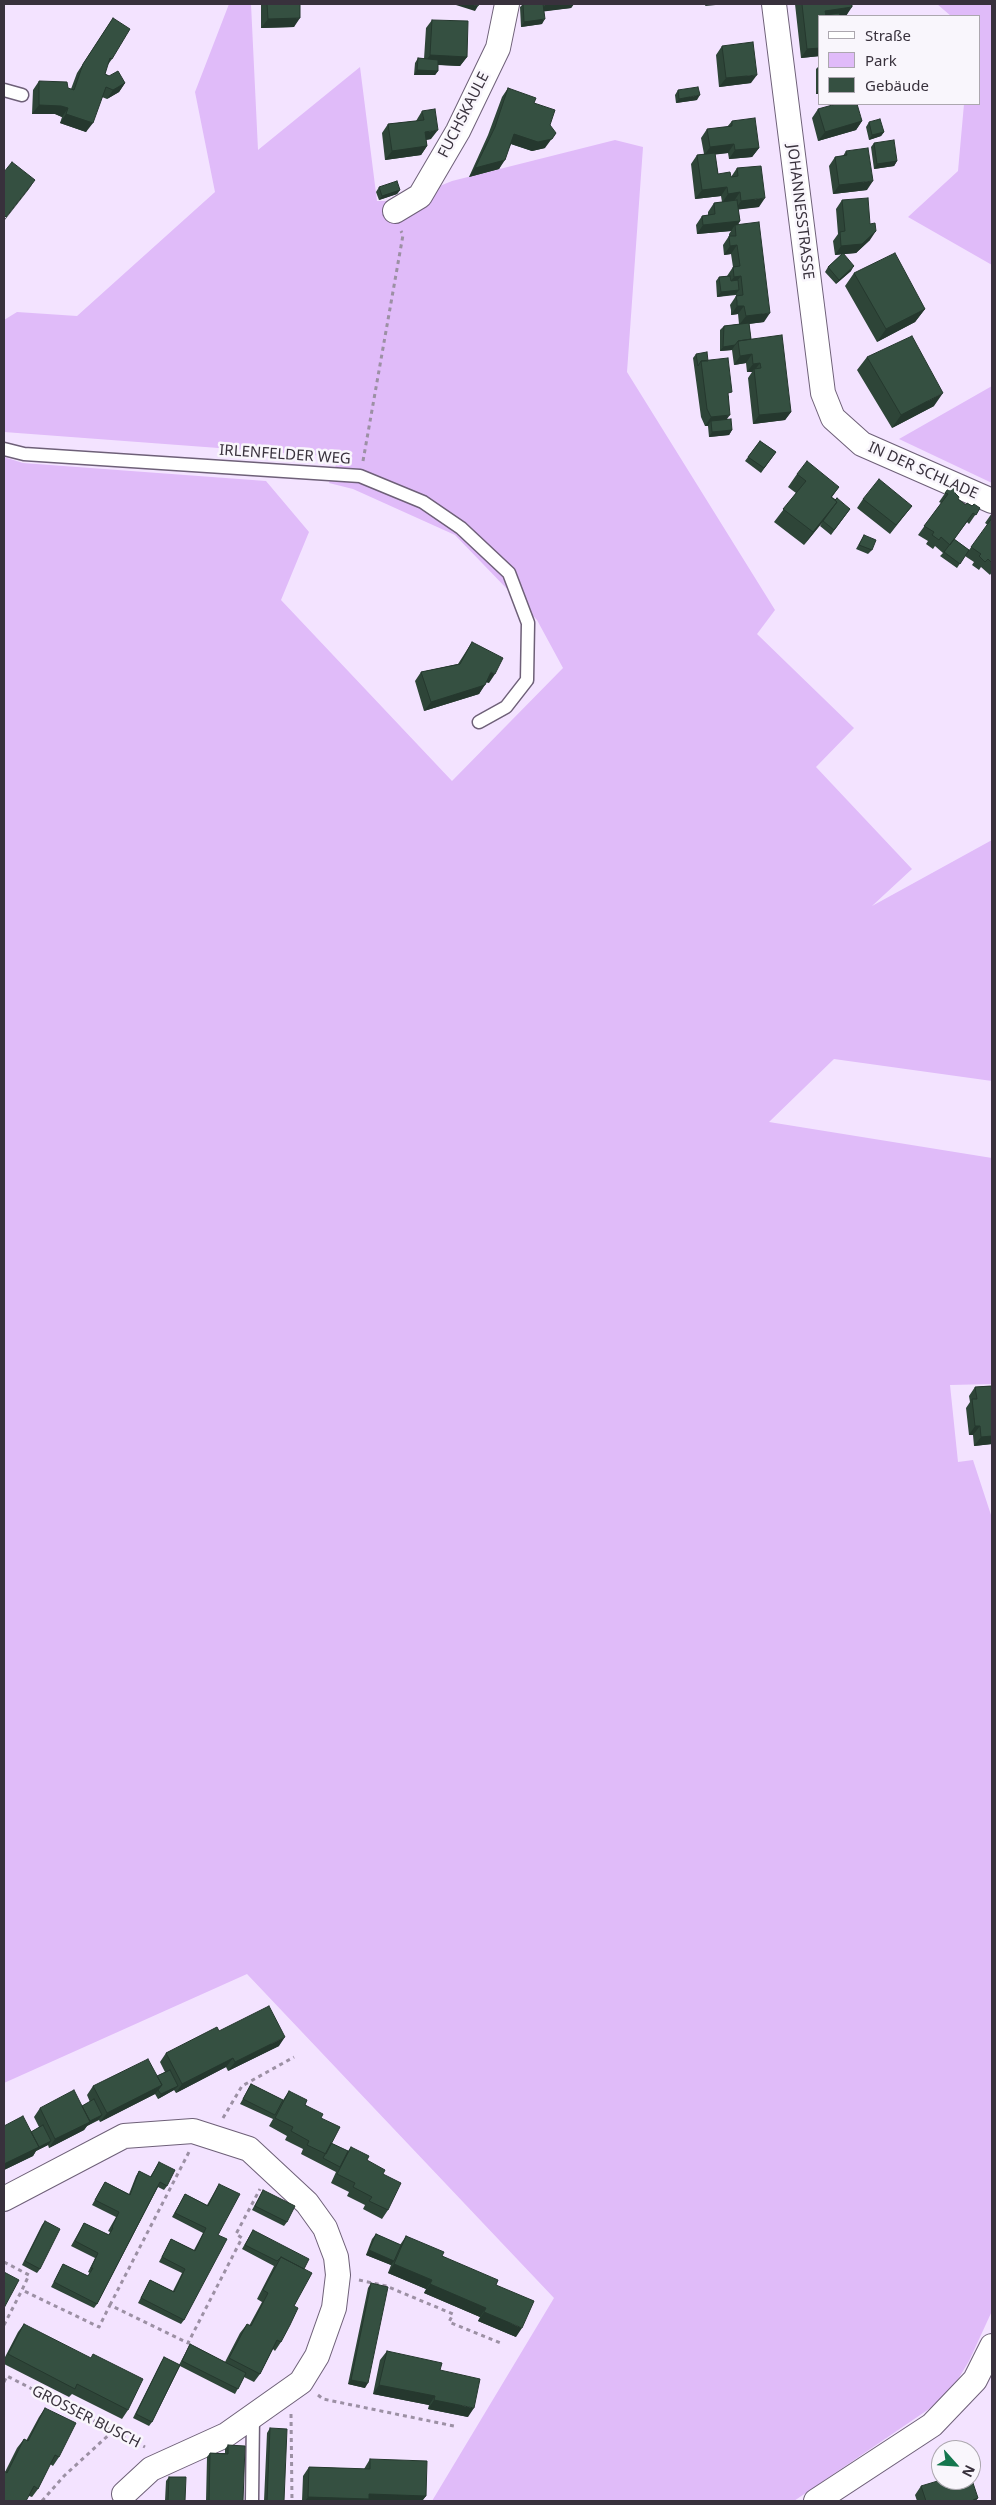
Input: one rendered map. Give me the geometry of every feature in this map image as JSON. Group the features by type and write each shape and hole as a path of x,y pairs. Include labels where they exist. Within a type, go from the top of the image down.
{"street":[{"name":"FUCHSKAULE","path":"395,211 420,196 458,131 498,48 507,4"},
{"name":"JOHANNESSTRASSE","path":"774,4 823,393 833,418"},
{"name":"IN DER SCHLADE","path":"833,418 862,444 992,502"},
{"path":"4,2199 124,2136 193,2132 249,2149 307,2203 325,2228 336,2257 338,2275 334,2308 316,2356 296,2387 226,2435 151,2469 124,2494"},
{"path":"816,2501 932,2425 975,2380 992,2346"}],"lane":[{"path":"4,90 22,95"},
{"name":"IRLENFELDER WEG","path":"4,449 24,454 360,476 423,502 461,528 509,573 528,623 527,680 506,707 479,722"},
{"path":"252,2500 253,2416"}],"path":[{"path":"360,476 403,235 395,211"},
{"path":"22,2290 99,2327 205,2135 242,2086 294,2057"},
{"path":"110,2305 188,2344 242,2238 236,2234 270,2169"},
{"path":"4,2262 29,2275 4,2325"},
{"path":"338,2275 386,2286 453,2314 449,2322 503,2344"},
{"name":"GROSSER BUSCH","path":"4,2382 5,2375 172,2461"},
{"path":"292,2501 296,2387 323,2399 454,2426"},
{"path":"42,2501 64,2476 113,2431"}],"green space":[{"path":"229,4 251,4 258,150 360,67 377,201 403,201 452,181 615,140 643,147 627,372 775,610 757,634 854,728 816,767 912,869 872,906 992,840 992,1081 834,1059 769,1122 992,1158 992,1384 950,1385 958,1462 973,1460 992,1518 992,2311 969,2361 948,2396 794,2501 432,2501 554,2298 247,1974 4,2083 4,457 23,463 266,481 309,532 281,600 452,781 563,668 537,620 455,535 353,489 329,483 339,457 4,432 4,320 17,312 77,316 215,192 195,92"},
{"path":"937,4 992,4 992,265 908,217 958,171 964,105 981,105 981,15 950,15"},
{"path":"992,386 992,483 899,439"}],"building":[{"path":"267,4 300,4 300,18 268,19"},
{"path":"523,4 543,4 545,19 524,22"},
{"path":"802,4 852,4 852,7 825,11 826,15 818,15 818,48 807,49"},
{"path":"113,18 130,29 112,59 110,58 105,74 109,76 118,71 125,83 113,90 106,87 93,123 66,114 68,108 39,105 39,81 67,82 68,88 74,90 83,64"},
{"path":"432,20 468,21 467,57 430,55"},
{"path":"753,42 757,75 726,78 722,46"},
{"path":"418,58 438,60 438,71 417,70"},
{"path":"698,87 700,95 679,99 678,90"},
{"path":"508,88 536,98 534,103 555,110 550,125 556,133 552,139 538,142 514,134 505,160 475,168 495,127"},
{"path":"832,105 857,105 862,121 825,132 818,109"},
{"path":"435,109 438,130 425,132 427,146 392,151 388,124 424,120 422,111"},
{"path":"755,118 759,148 735,150 734,144 710,147 707,129 732,126 732,121"},
{"path":"880,119 884,132 872,135 869,122"},
{"path":"894,140 897,161 877,164 874,143"},
{"path":"868,148 873,181 839,185 835,157 847,155 846,151"},
{"path":"715,153 718,174 730,172 731,177 738,176 737,168 761,166 765,198 741,201 740,192 728,194 727,187 702,190 697,155"},
{"path":"12,162 35,180 6,217 4,215 4,172"},
{"path":"397,181 400,190 382,196 379,187"},
{"path":"868,198 870,224 875,223 876,231 862,244 841,246 840,232 845,231 842,200"},
{"path":"737,200 740,221 703,225 702,216 715,214 714,203"},
{"path":"759,222 770,313 746,316 744,306 737,306 736,296 743,295 741,276 734,277 733,267 740,266 737,245 730,246 729,236 736,236 735,225"},
{"path":"843,253 854,266 839,280 828,267"},
{"path":"895,253 925,309 886,329 854,273"},
{"path":"730,276 731,281 738,280 739,290 721,292 719,277"},
{"path":"749,323 751,339 738,341 735,345 723,347 724,326"},
{"path":"782,335 791,412 759,415 754,369 761,368 760,363 753,364 752,354 740,356 738,341"},
{"path":"912,336 943,393 901,415 867,357"},
{"path":"707,352 708,361 701,361 698,366 696,354"},
{"path":"728,358 732,392 728,393 730,415 711,417 707,409 701,361"},
{"path":"731,419 732,430 712,432 711,421"},
{"path":"760,441 776,452 764,468 748,457"},
{"path":"807,461 839,487 831,497 837,502 813,532 783,509 806,481 797,474"},
{"path":"879,479 912,506 896,525 863,499"},
{"path":"950,486 957,491 955,493 959,497 958,499 966,505 967,503 972,506 974,504 980,508 976,515 973,513 950,545 941,537 939,540 932,535 934,532 924,526 948,494 945,493"},
{"path":"837,498 850,509 834,530 823,521 837,502 835,500"},
{"path":"992,518 992,563 988,559 985,562 979,556 981,554 971,547"},
{"path":"864,535 876,540 872,550 859,545"},
{"path":"954,539 969,550 960,564 944,552"},
{"path":"472,642 503,658 495,674 491,672 485,685 431,702 421,672 460,664"},
{"path":"992,1386 992,1436 981,1437 980,1426 975,1426 972,1399 977,1399 975,1387"},
{"path":"269,2006 285,2037 235,2062 233,2058 182,2084 166,2053 217,2027 219,2031"},
{"path":"148,2059 162,2085 107,2113 93,2086"},
{"path":"170,2070 178,2086 161,2094 158,2090 162,2085 157,2076"},
{"path":"251,2084 283,2100 275,2115 243,2099"},
{"path":"74,2090 90,2122 55,2139 40,2108"},
{"path":"289,2091 307,2100 305,2105 323,2114 321,2118 340,2127 326,2154 307,2145 309,2141 291,2131 293,2127 275,2118"},
{"path":"94,2099 102,2115 90,2121 82,2106"},
{"path":"23,2116 39,2147 4,2164 4,2126"},
{"path":"43,2125 51,2141 39,2147 31,2132"},
{"path":"331,2143 348,2151 340,2167 323,2158"},
{"path":"351,2147 369,2156 367,2160 385,2170 383,2174 401,2183 388,2210 369,2201 372,2197 353,2187 355,2183 337,2174"},
{"path":"159,2162 175,2170 167,2186 160,2182 97,2304 54,2282 63,2264 88,2276 93,2268 91,2268 98,2253 75,2241 84,2223 109,2235 113,2228 119,2212 95,2200 105,2182 130,2195 139,2171 151,2177"},
{"path":"219,2184 240,2194 218,2235 227,2239 184,2320 141,2298 150,2280 174,2292 185,2269 162,2257 171,2239 195,2251 206,2228 175,2213 185,2194 208,2206"},
{"path":"263,2190 295,2206 287,2222 255,2206"},
{"path":"45,2221 60,2229 40,2269 25,2261"},
{"path":"253,2230 309,2259 304,2269 281,2257 277,2261 245,2245"},
{"path":"376,2234 401,2245 394,2261 369,2250"},
{"path":"406,2236 444,2252 442,2256 498,2280 496,2285 534,2301 522,2328 484,2312 486,2308 430,2284 432,2280 394,2264"},
{"path":"281,2257 312,2273 294,2306 298,2308 290,2325 281,2342 277,2340 260,2374 229,2358 247,2324 251,2326 268,2293 263,2290"},
{"path":"4,2272 19,2280 4,2308"},
{"path":"371,2283 388,2287 368,2383 351,2380"},
{"path":"24,2324 91,2358 93,2354 143,2379 128,2410 77,2384 75,2389 8,2354"},
{"path":"190,2344 246,2373 238,2389 182,2361"},
{"path":"387,2351 442,2363 440,2370 480,2379 474,2408 434,2400 435,2396 379,2385"},
{"path":"164,2357 180,2365 152,2422 136,2414"},
{"path":"45,2408 76,2423 59,2457 55,2455 38,2489 34,2486 26,2501 4,2501 4,2471 7,2473 24,2439 28,2441"},
{"path":"270,2428 287,2429 284,2501 267,2501"},
{"path":"228,2445 245,2446 243,2501 209,2501 210,2453 228,2454"},
{"path":"370,2459 427,2461 426,2496 369,2494 369,2499 308,2497 309,2467 370,2469"},
{"path":"169,2477 186,2477 185,2501 168,2501"},
{"path":"931,2483 931,2490 975,2490 978,2498 974,2501 926,2501 921,2486"}]}
